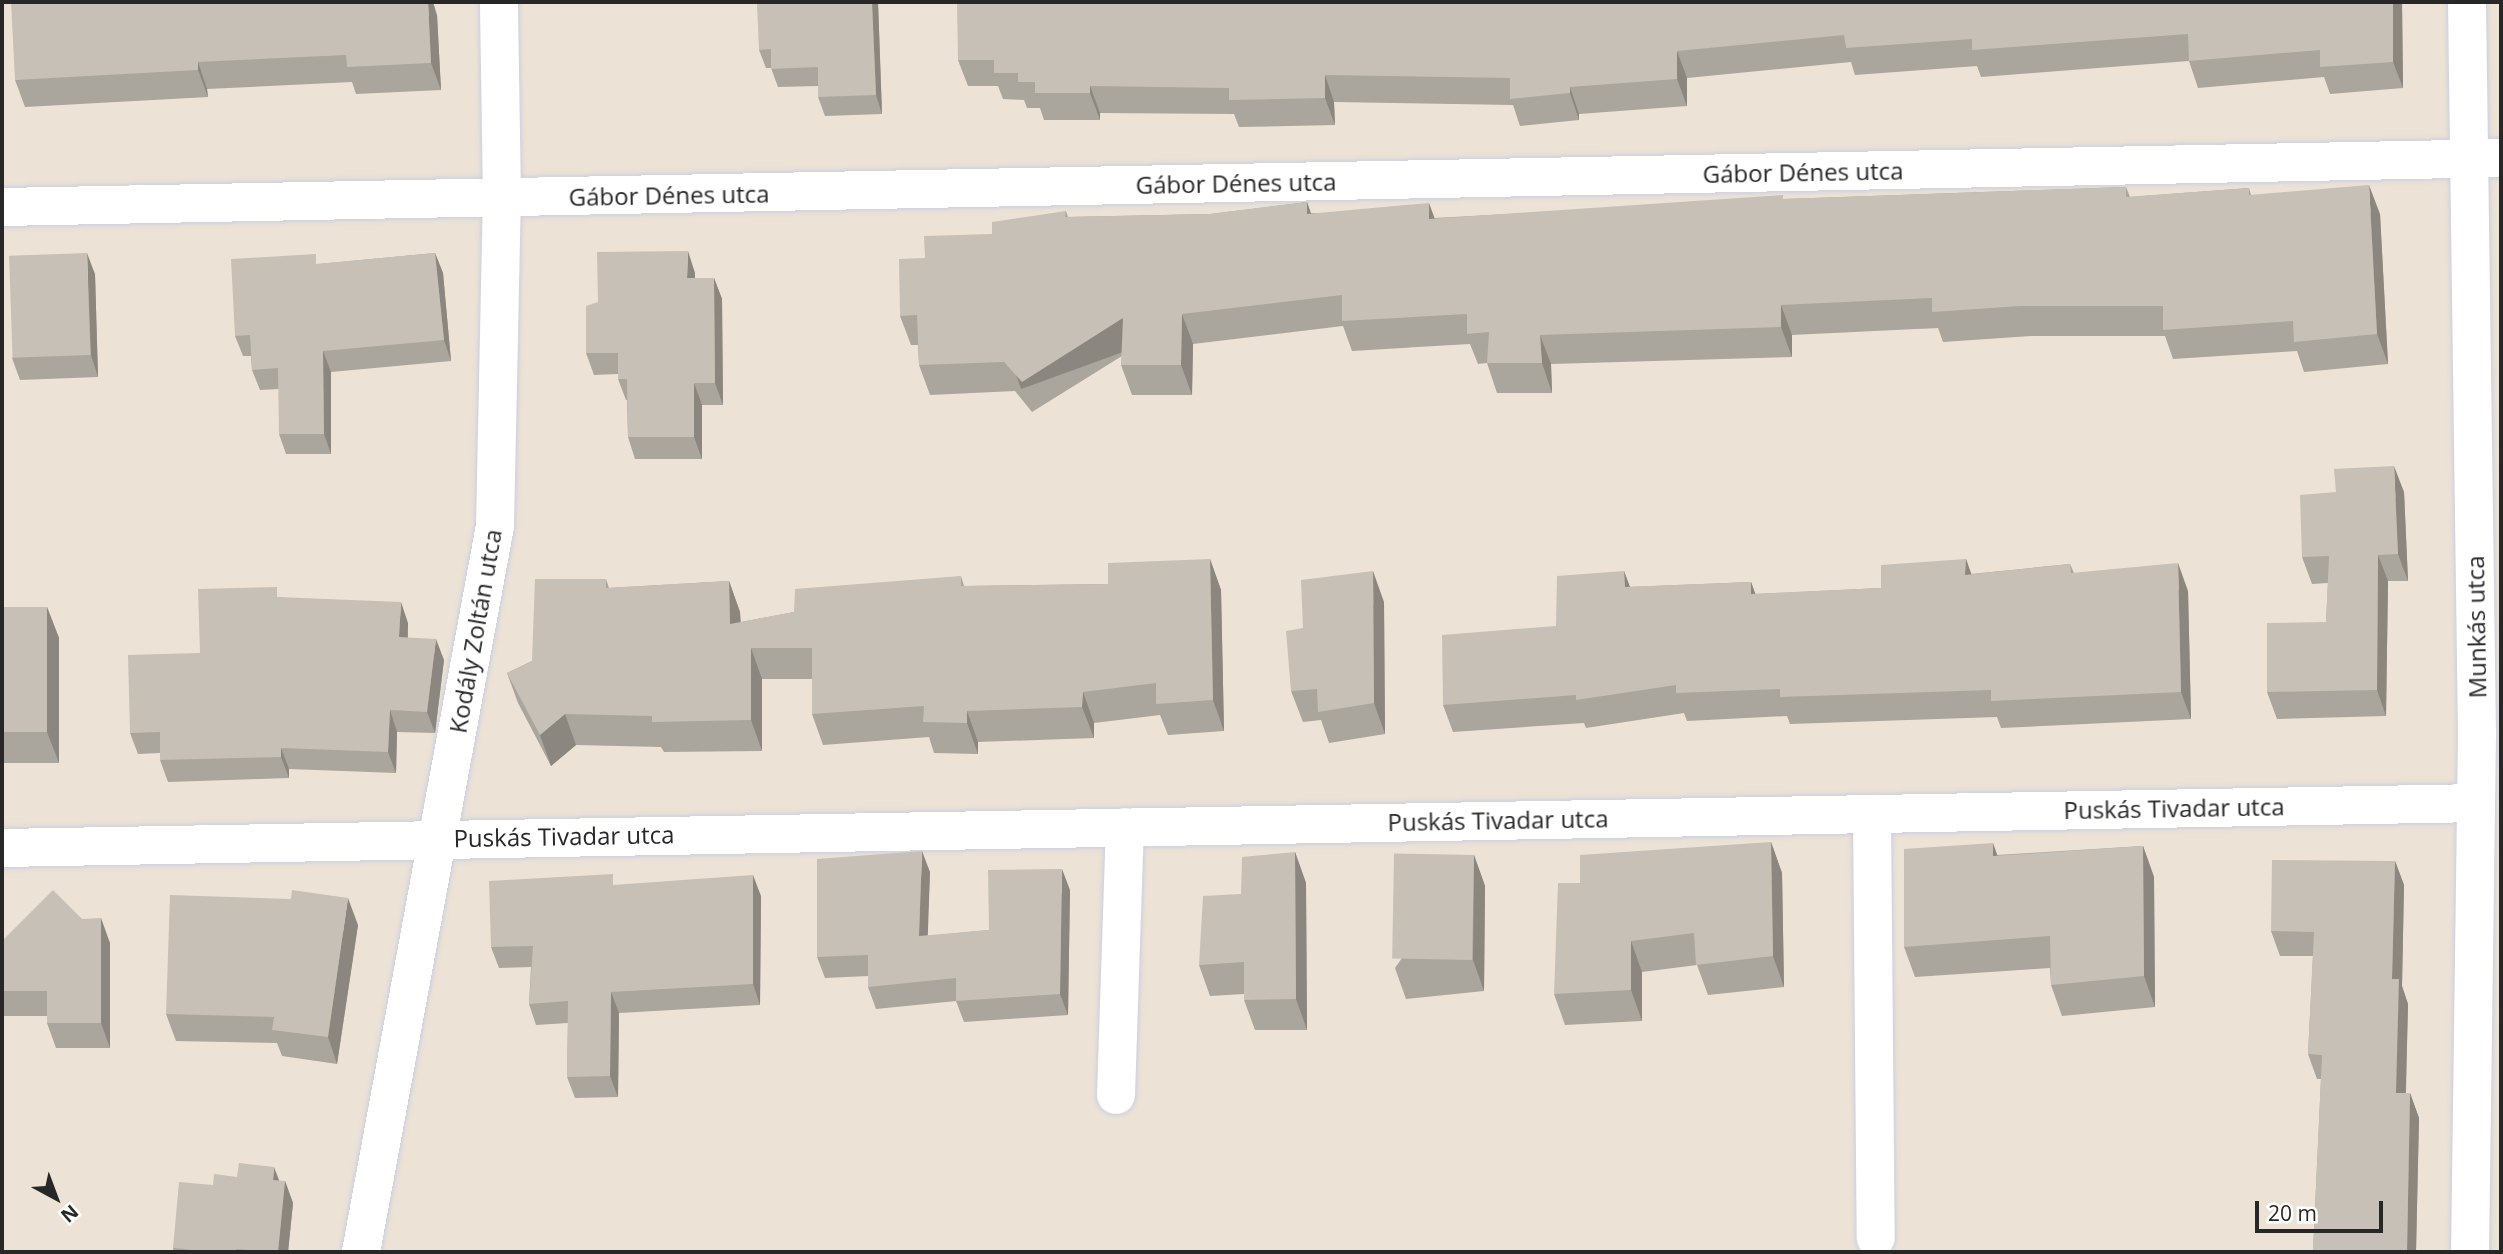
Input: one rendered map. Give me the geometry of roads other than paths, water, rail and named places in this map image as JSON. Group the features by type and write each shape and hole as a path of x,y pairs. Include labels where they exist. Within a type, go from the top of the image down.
{"street":[{"name":"Kodály Zoltán utca","path":"361,1252 495,526 502,198 499,2"},
{"name":"Munkás utca","path":"2466,2 2486,158 2489,734 2476,803 2486,1197 2470,1252"},
{"name":"Gábor Dénes utca","path":"2,208 2486,158"},
{"name":"Puskás Tivadar utca","path":"2,848 2476,803"},
{"path":"1872,814 1876,1238"},
{"path":"1116,1095 1125,827"}]}
